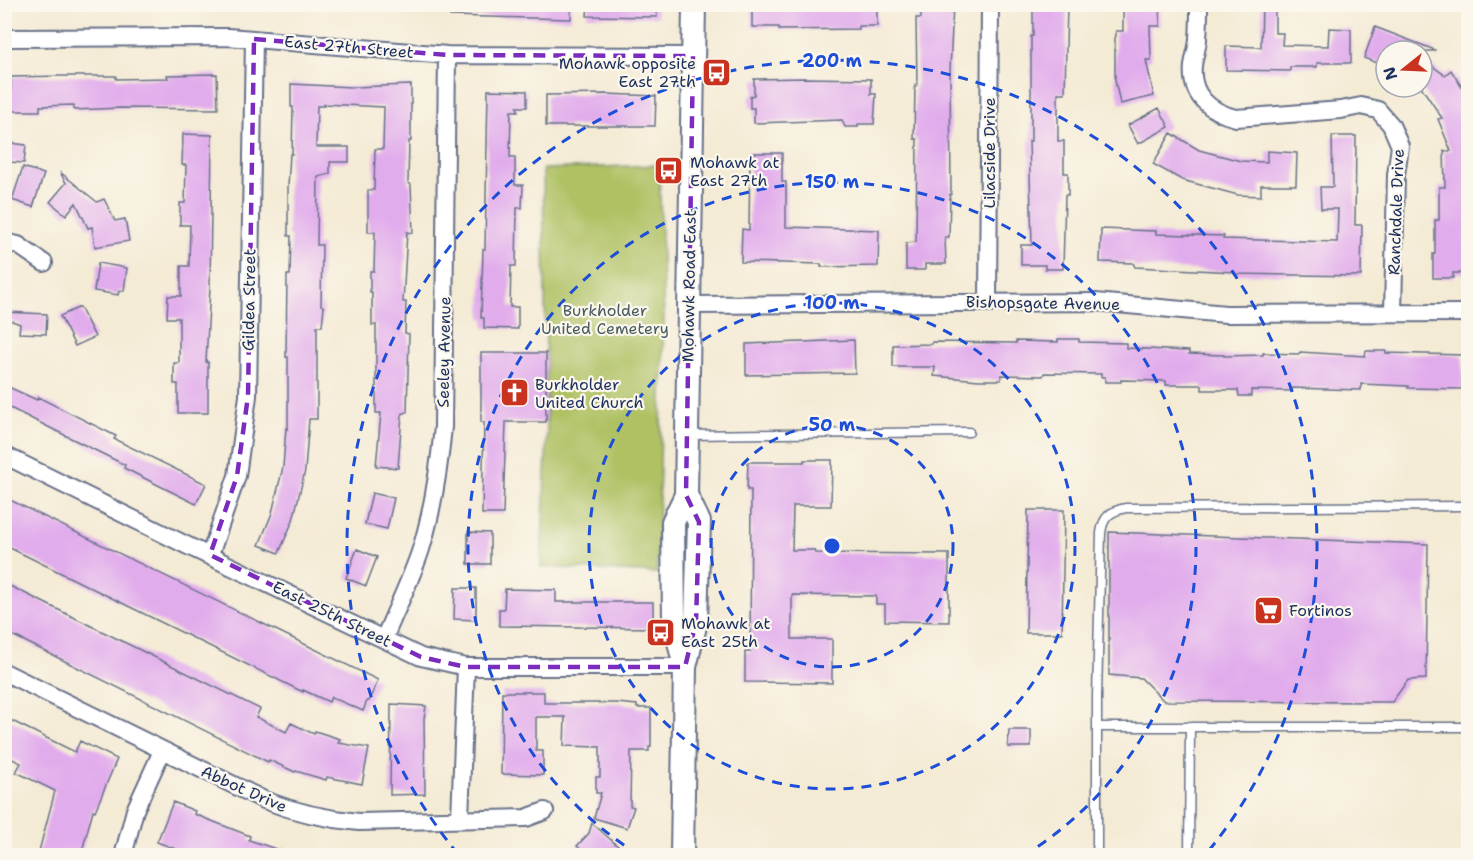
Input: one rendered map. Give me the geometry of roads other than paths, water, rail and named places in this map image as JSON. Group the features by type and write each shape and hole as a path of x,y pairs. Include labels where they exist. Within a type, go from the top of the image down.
{"main road":[{"name":"Mohawk Road East","path":"682,855 685,667 674,621 673,522 686,495 694,4"}],"street":[{"name":"Lilacside Drive","path":"988,302 990,4"},
{"name":"Ranchdale Drive","path":"1199,4 1198,40 1193,68 1195,88 1203,103 1221,115 1236,118 1341,110 1361,106 1378,110 1391,125 1400,146 1396,175 1393,313"},
{"name":"East 27th Street","path":"4,38 228,37 447,55 693,56"},
{"name":"Gildea Street","path":"210,555 237,476 248,396 254,39"},
{"name":"Seeley Avenue","path":"384,639 420,551 440,459 443,427 447,55"},
{"path":"4,242 18,245 44,263"},
{"name":"Bishopsgate Avenue","path":"689,305 1095,302 1226,314 1468,312"},
{"name":"East 25th Street","path":"4,455 421,657 466,667 685,667"},
{"path":"460,818 466,667"},
{"name":"Abbot Drive","path":"4,672 162,751 294,812 332,820 359,822 525,818 545,811"},
{"path":"123,855 135,810 162,751"}],"lane":[{"path":"687,435 969,432"},
{"path":"1097,855 1101,533 1104,519 1126,508 1468,506"},
{"path":"1189,855 1190,726"},
{"path":"1097,727 1468,727"}],"place":[{"name":"Mohawk opposite East 27th","path":"717,72"},
{"name":"Mohawk at East 27th","path":"669,171"},
{"name":"Burkholder United Church","path":"514,393"},
{"name":"Fortinos","path":"1268,610"},
{"name":"Mohawk at East 25th","path":"660,632"}],"park label":[{"name":"Burkholder United Cemetery","path":"605,319"}]}
